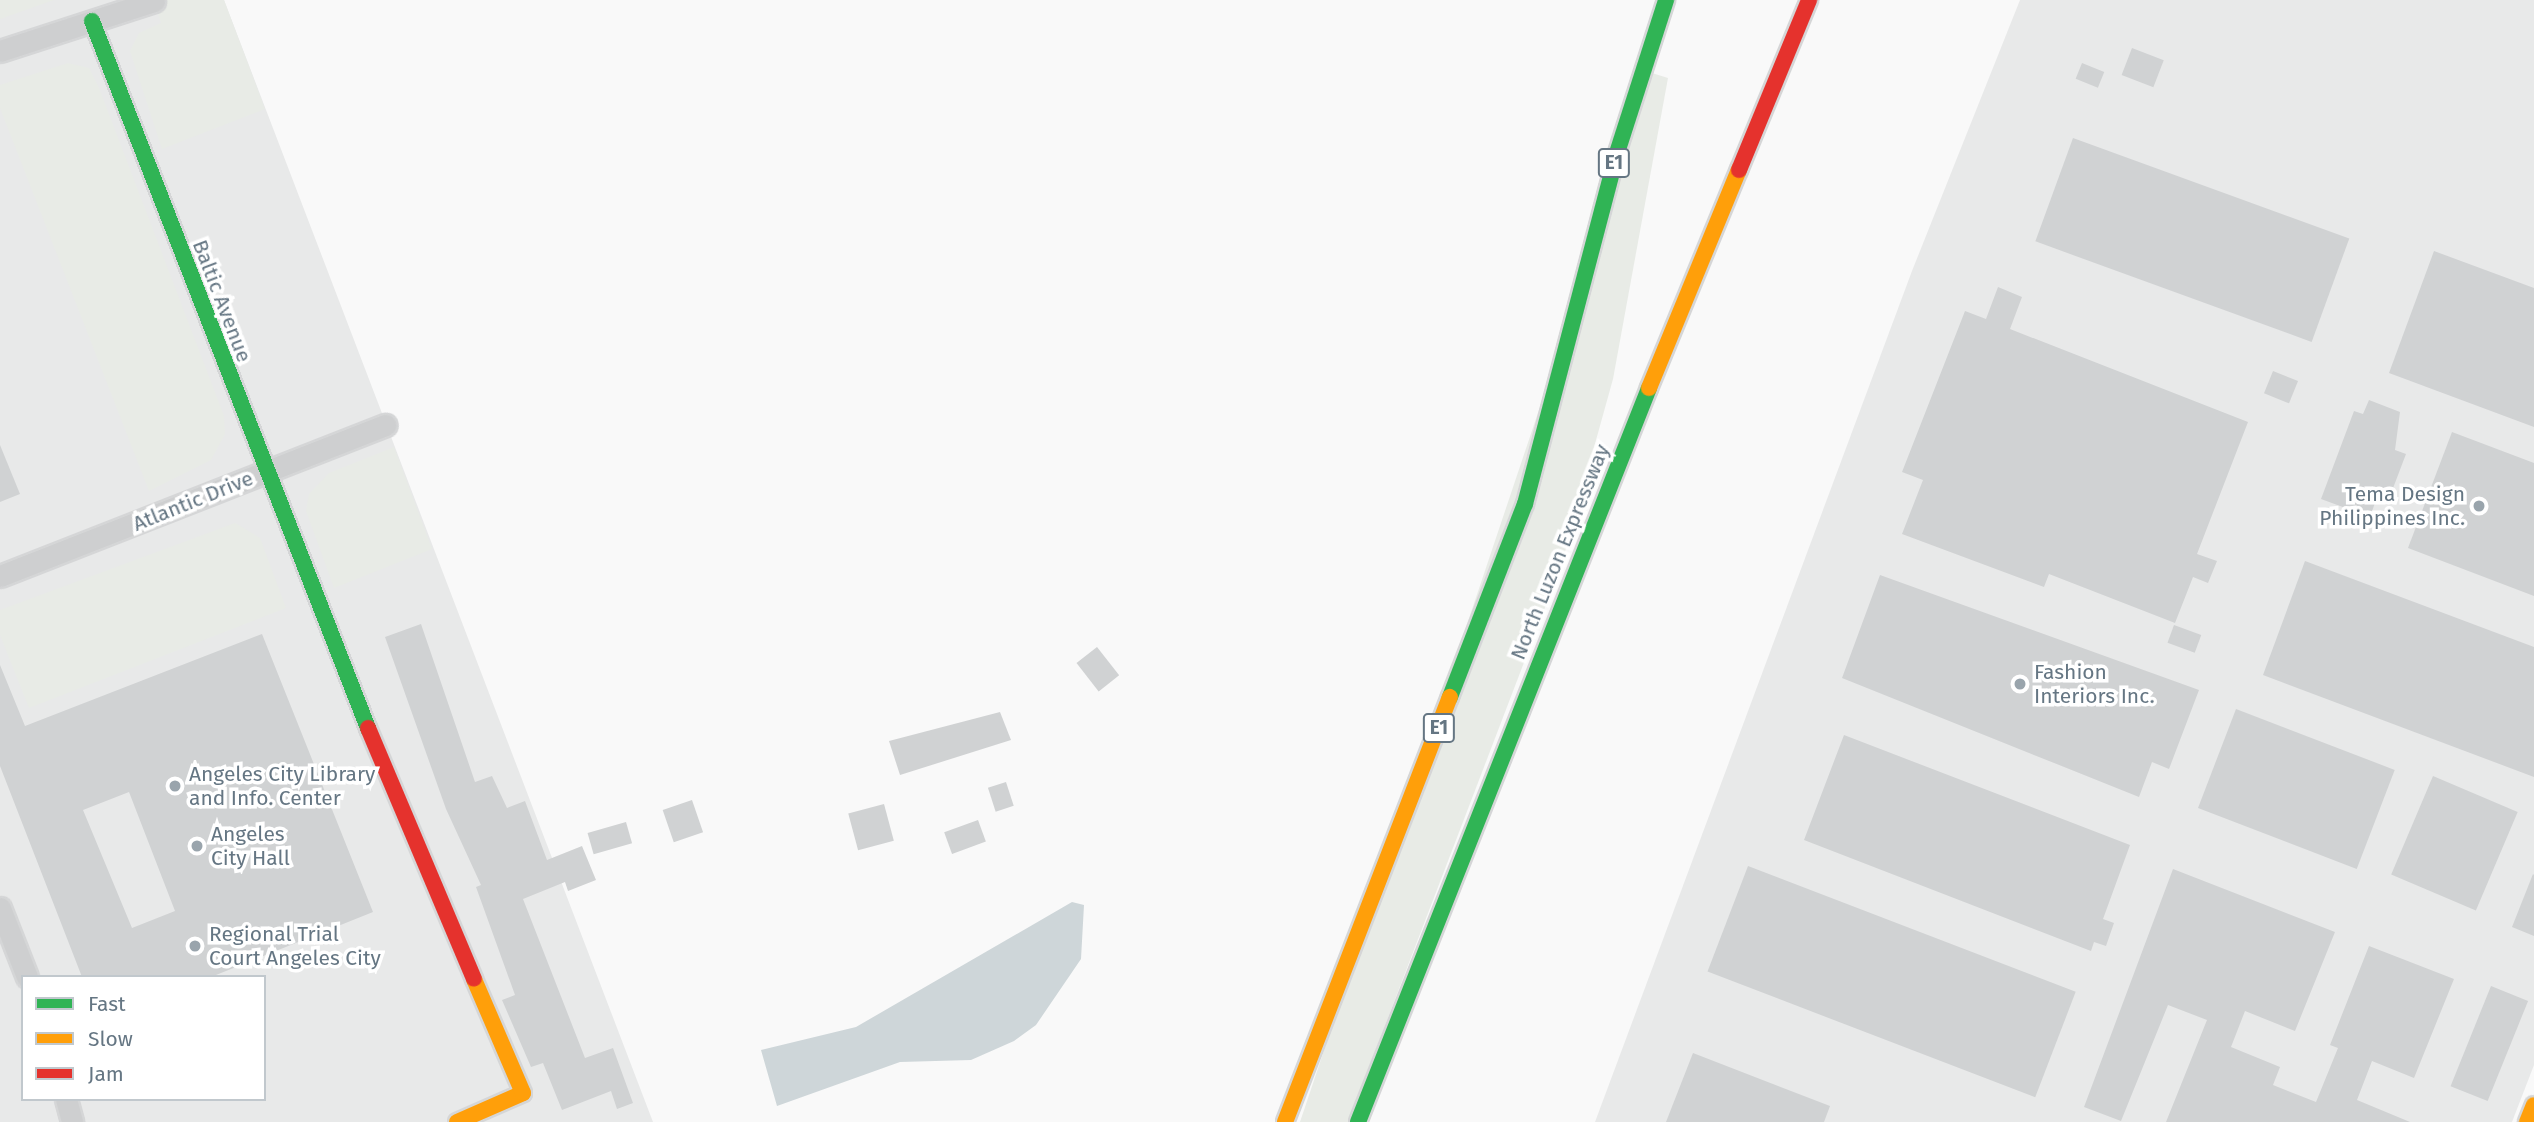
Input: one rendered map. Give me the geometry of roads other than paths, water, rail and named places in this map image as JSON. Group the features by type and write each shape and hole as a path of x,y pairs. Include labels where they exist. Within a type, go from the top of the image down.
{"main road":[{"name":"E1","path":"1286,1122 1525,504 1616,156 1666,0"},
{"name":"North Luzon Expressway","path":"1357,1122 1589,533 1810,0"},
{"name":"Baltic Avenue","path":"92,21 312,597 523,1093 457,1122"},
{"path":"2527,1122 2534,1105"}],"street":[{"path":"0,51 154,1"},
{"name":"Atlantic Drive","path":"0,576 385,425"},
{"path":"0,908 26,975"},
{"path":"67,1101 72,1122"}],"place":[{"name":"Tema Design Philippines Inc.","path":"2479,506"},
{"name":"Fashion Interiors Inc.","path":"2020,684"},
{"name":"Angeles City Library and Info. Center","path":"175,786"},
{"name":"Angeles City Hall","path":"197,846"},
{"name":"Regional Trial Court Angeles City","path":"195,946"}]}
